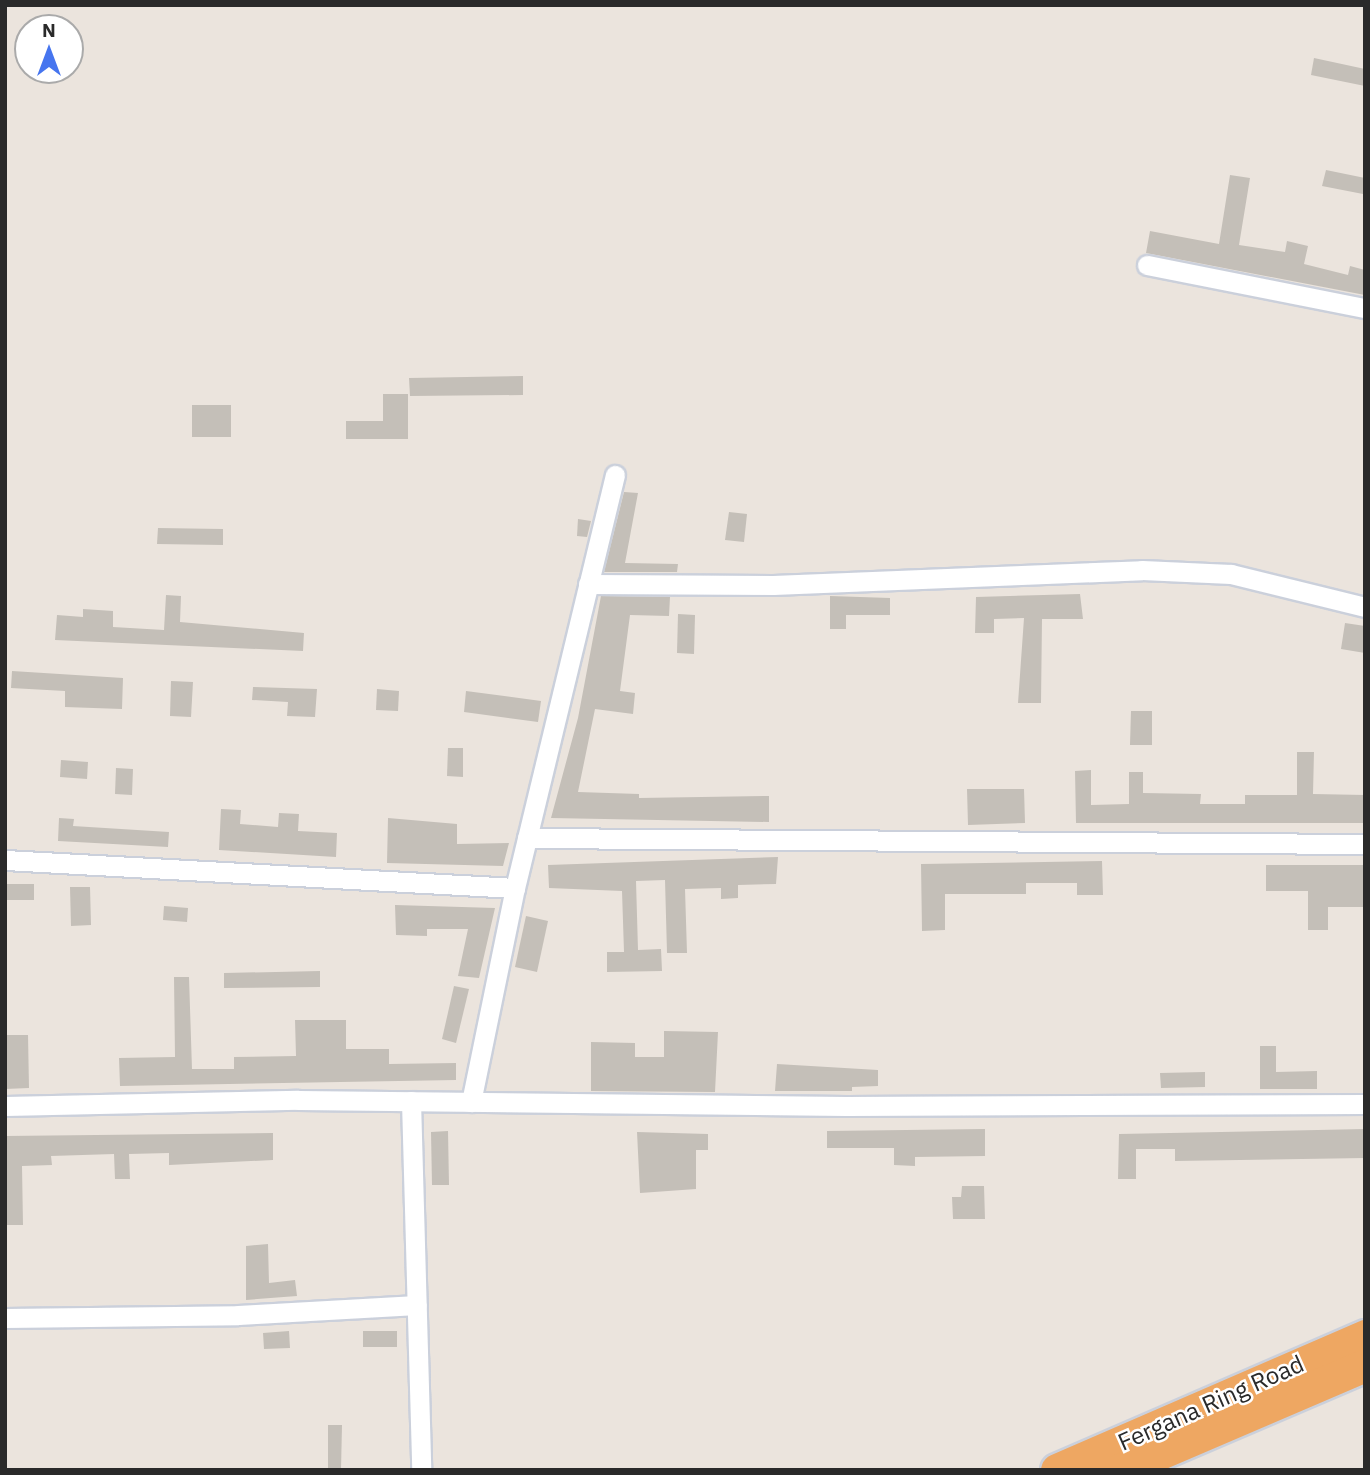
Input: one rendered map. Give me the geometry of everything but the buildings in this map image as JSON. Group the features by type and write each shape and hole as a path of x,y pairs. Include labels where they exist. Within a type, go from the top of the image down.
{"highway":[{"name":"Fergana Ring Road","path":"1057,1470 1365,1336"},
{"name":"Fergana Ring Road","path":"1120,1470 1365,1365"}],"street":[{"path":"1147,265 1365,308"},
{"path":"471,1102 515,888 615,475"},
{"path":"588,584 772,585 1142,570 1231,574 1365,607"},
{"path":"527,838 1365,844"},
{"path":"5,860 515,888"},
{"path":"411,1101 421,1470"},
{"path":"5,1106 411,1101 1365,1104"},
{"path":"5,1318 238,1315 416,1306"}]}
